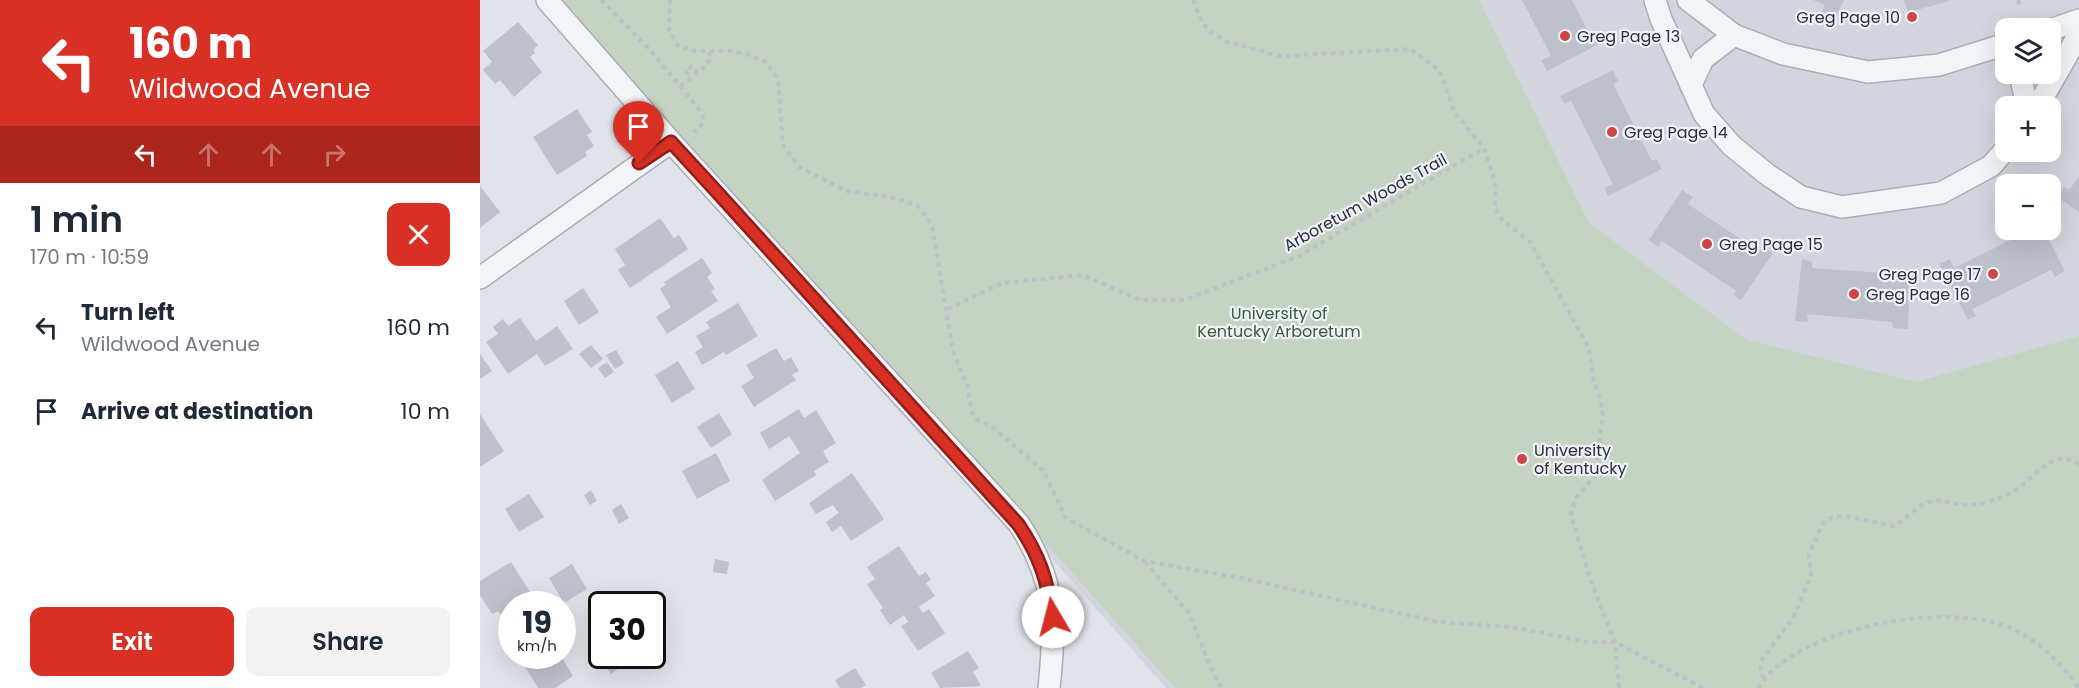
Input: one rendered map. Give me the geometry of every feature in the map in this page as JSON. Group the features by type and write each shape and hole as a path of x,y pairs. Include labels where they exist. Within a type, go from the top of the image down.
{"street":[{"path":"547,0 671,142 1018,524 1035,551 1048,586 1053,646 1049,688"},
{"path":"1655,0 1661,19 1704,114 1732,146 1768,176 1801,197 1842,207 1941,193 1990,166 1995,161"},
{"path":"1688,0 1734,35 1783,54 1868,72 1939,65 1995,50"},
{"path":"2061,26 2079,20"},
{"path":"2044,96 2079,34"},
{"path":"1691,85 1703,59 1734,35"},
{"path":"480,278 671,142"}],"path":[{"path":"602,0 646,45 702,113 704,120 702,125 690,135 671,142"},
{"path":"670,0 669,30 672,39 679,47 709,52 731,51 749,55 766,62 774,72 780,101 783,145 799,167 847,191 890,197 918,206 932,225 948,309 953,352 967,385 972,412 977,420 991,426 1044,471 1065,518 1144,561 1246,579 1438,622 1512,627 1588,642 1615,642 1703,688"},
{"path":"1193,0 1202,22 1210,32 1228,42 1279,56 1410,50 1440,71 1454,112 1484,148 1495,182 1495,208 1502,220 1530,242 1590,348 1593,377 1603,410 1599,447 1594,477 1576,497 1571,515 1590,579 1615,642 1619,688"},
{"path":"2018,0 2020,9"},
{"path":"680,86 691,78 685,70 692,66 697,73 707,66 710,59 709,52"},
{"name":"Arboretum Woods Trail","path":"948,309 1002,283 1083,274 1140,300 1184,300 1299,255 1484,148"},
{"path":"1764,678 1761,672 1761,661 1793,618 1811,576 1809,554 1823,523 1832,517 1843,516 1894,526 1920,506 1935,500 1977,505 2010,493 2022,486 2037,471 2057,459 2068,459 2079,464"},
{"path":"1144,561 1189,613 1213,673 1222,688"},
{"path":"1758,688 1764,678 1783,662 1807,647 1861,628 1907,618 1944,617 1979,619 2014,630 2057,659 2079,688"}],"shaded area":[{"name":"University of Kentucky Arboretum","path":"560,0 2079,0 2079,688 1166,688"}],"green space":[{"name":"University of Kentucky Arboretum","path":"560,0 1479,0 1589,223 1747,340 1916,382 2079,336 2079,688 1175,688"}],"building":[{"name":"Greg Page 13","path":"1522,0 1572,0 1591,37 1597,34 1601,43 1547,71 1541,60 1551,56"},
{"path":"1813,0 1844,0 1834,21 1820,15 1825,5"},
{"name":"Greg Page 10","path":"1904,0 1949,1 1913,11 1917,23 1912,25"},
{"path":"518,22 538,45 533,50 535,53 530,57 542,72 514,97 500,80 495,84 483,70 492,62 483,51"},
{"name":"Greg Page 14","path":"1613,70 1618,81 1613,84 1652,161 1657,159 1662,169 1608,196 1604,188 1613,184 1571,101 1564,104 1560,96"},
{"path":"577,109 592,132 587,135 594,146 585,152 587,156 557,175 533,137"},
{"path":"2079,176 2079,212 2061,200 2061,191 2064,187 2069,190"},
{"path":"480,186 500,212 480,228"},
{"name":"Greg Page 15","path":"1682,190 1693,197 1688,204 1760,252 1763,247 1773,253 1741,300 1733,295 1736,291 1662,241 1658,247 1649,240"},
{"path":"660,218 674,238 679,235 688,249 630,288 618,270 625,265 615,249"},
{"name":"Greg Page 17","path":"2011,240 2049,240 2065,271 2055,277 2051,270 1972,309 1976,316 1968,320 1939,264 1950,259 1954,268"},
{"path":"702,258 712,273 707,277 715,289 711,291 718,301 667,334 656,317 671,307 660,289 666,285 664,282"},
{"name":"Greg Page 16","path":"1802,259 1813,262 1812,268 1898,274 1899,269 1910,269 1908,329 1893,328 1892,322 1807,314 1808,322 1795,321"},
{"path":"583,288 599,312 579,325 564,301"},
{"path":"738,303 758,336 726,355 724,352 702,365 695,352 703,347 696,336 710,328 706,322"},
{"path":"520,318 536,341 557,326 573,349 545,366 537,354 508,374 486,342 498,334 493,327 503,319 508,326"},
{"path":"591,345 603,359 591,368 579,354"},
{"path":"776,348 784,361 791,357 799,371 792,375 796,380 754,407 741,386 754,378 746,365"},
{"path":"616,350 624,363 615,369 606,355"},
{"path":"480,354 492,371 480,379"},
{"path":"678,361 695,389 672,403 655,375"},
{"path":"607,362 614,372 605,378 598,368"},
{"path":"799,409 804,418 816,410 836,443 823,451 829,462 814,471 816,475 775,501 762,480 800,453 789,436 769,449 760,433"},
{"path":"719,413 732,434 711,448 697,427"},
{"path":"480,414 504,451 480,467"},
{"path":"716,453 730,481 697,499 682,471"},
{"path":"852,473 884,519 851,541 841,526 832,532 826,522 839,513 833,505 816,514 809,503"},
{"path":"591,490 597,501 590,505 584,495"},
{"path":"529,494 544,517 519,532 505,509"},
{"path":"621,504 629,518 619,524 612,510"},
{"path":"899,546 919,576 926,572 931,580 926,583 935,596 919,607 923,613 929,609 945,633 918,651 901,626 908,622 904,615 890,625 880,610 883,608 867,584 875,579 867,567"},
{"path":"715,559 729,562 727,574 713,572"},
{"path":"511,562 529,591 498,591 498,611 492,614 480,595 480,581"},
{"path":"572,564 587,589 576,596 576,591 557,591 549,578"},
{"path":"968,651 979,668 973,672 981,686 940,688 931,673"},
{"path":"855,668 866,685 861,688 840,688 835,680"},
{"path":"526,669 569,669 573,676 555,688 538,688"},
{"path":"607,669 618,669 611,674"}],"place":[{"name":"Greg Page 10","path":"1912,17"},
{"name":"Greg Page 13","path":"1565,36"},
{"name":"Greg Page 14","path":"1612,132"},
{"name":"Greg Page 15","path":"1707,244"},
{"name":"Greg Page 17","path":"1993,274"},
{"name":"Greg Page 16","path":"1854,294"},
{"name":"University of Kentucky","path":"1522,459"}],"route":[{"path":"639,163 671,142 717,192 1018,524 1042,565 1053,617"}]}
